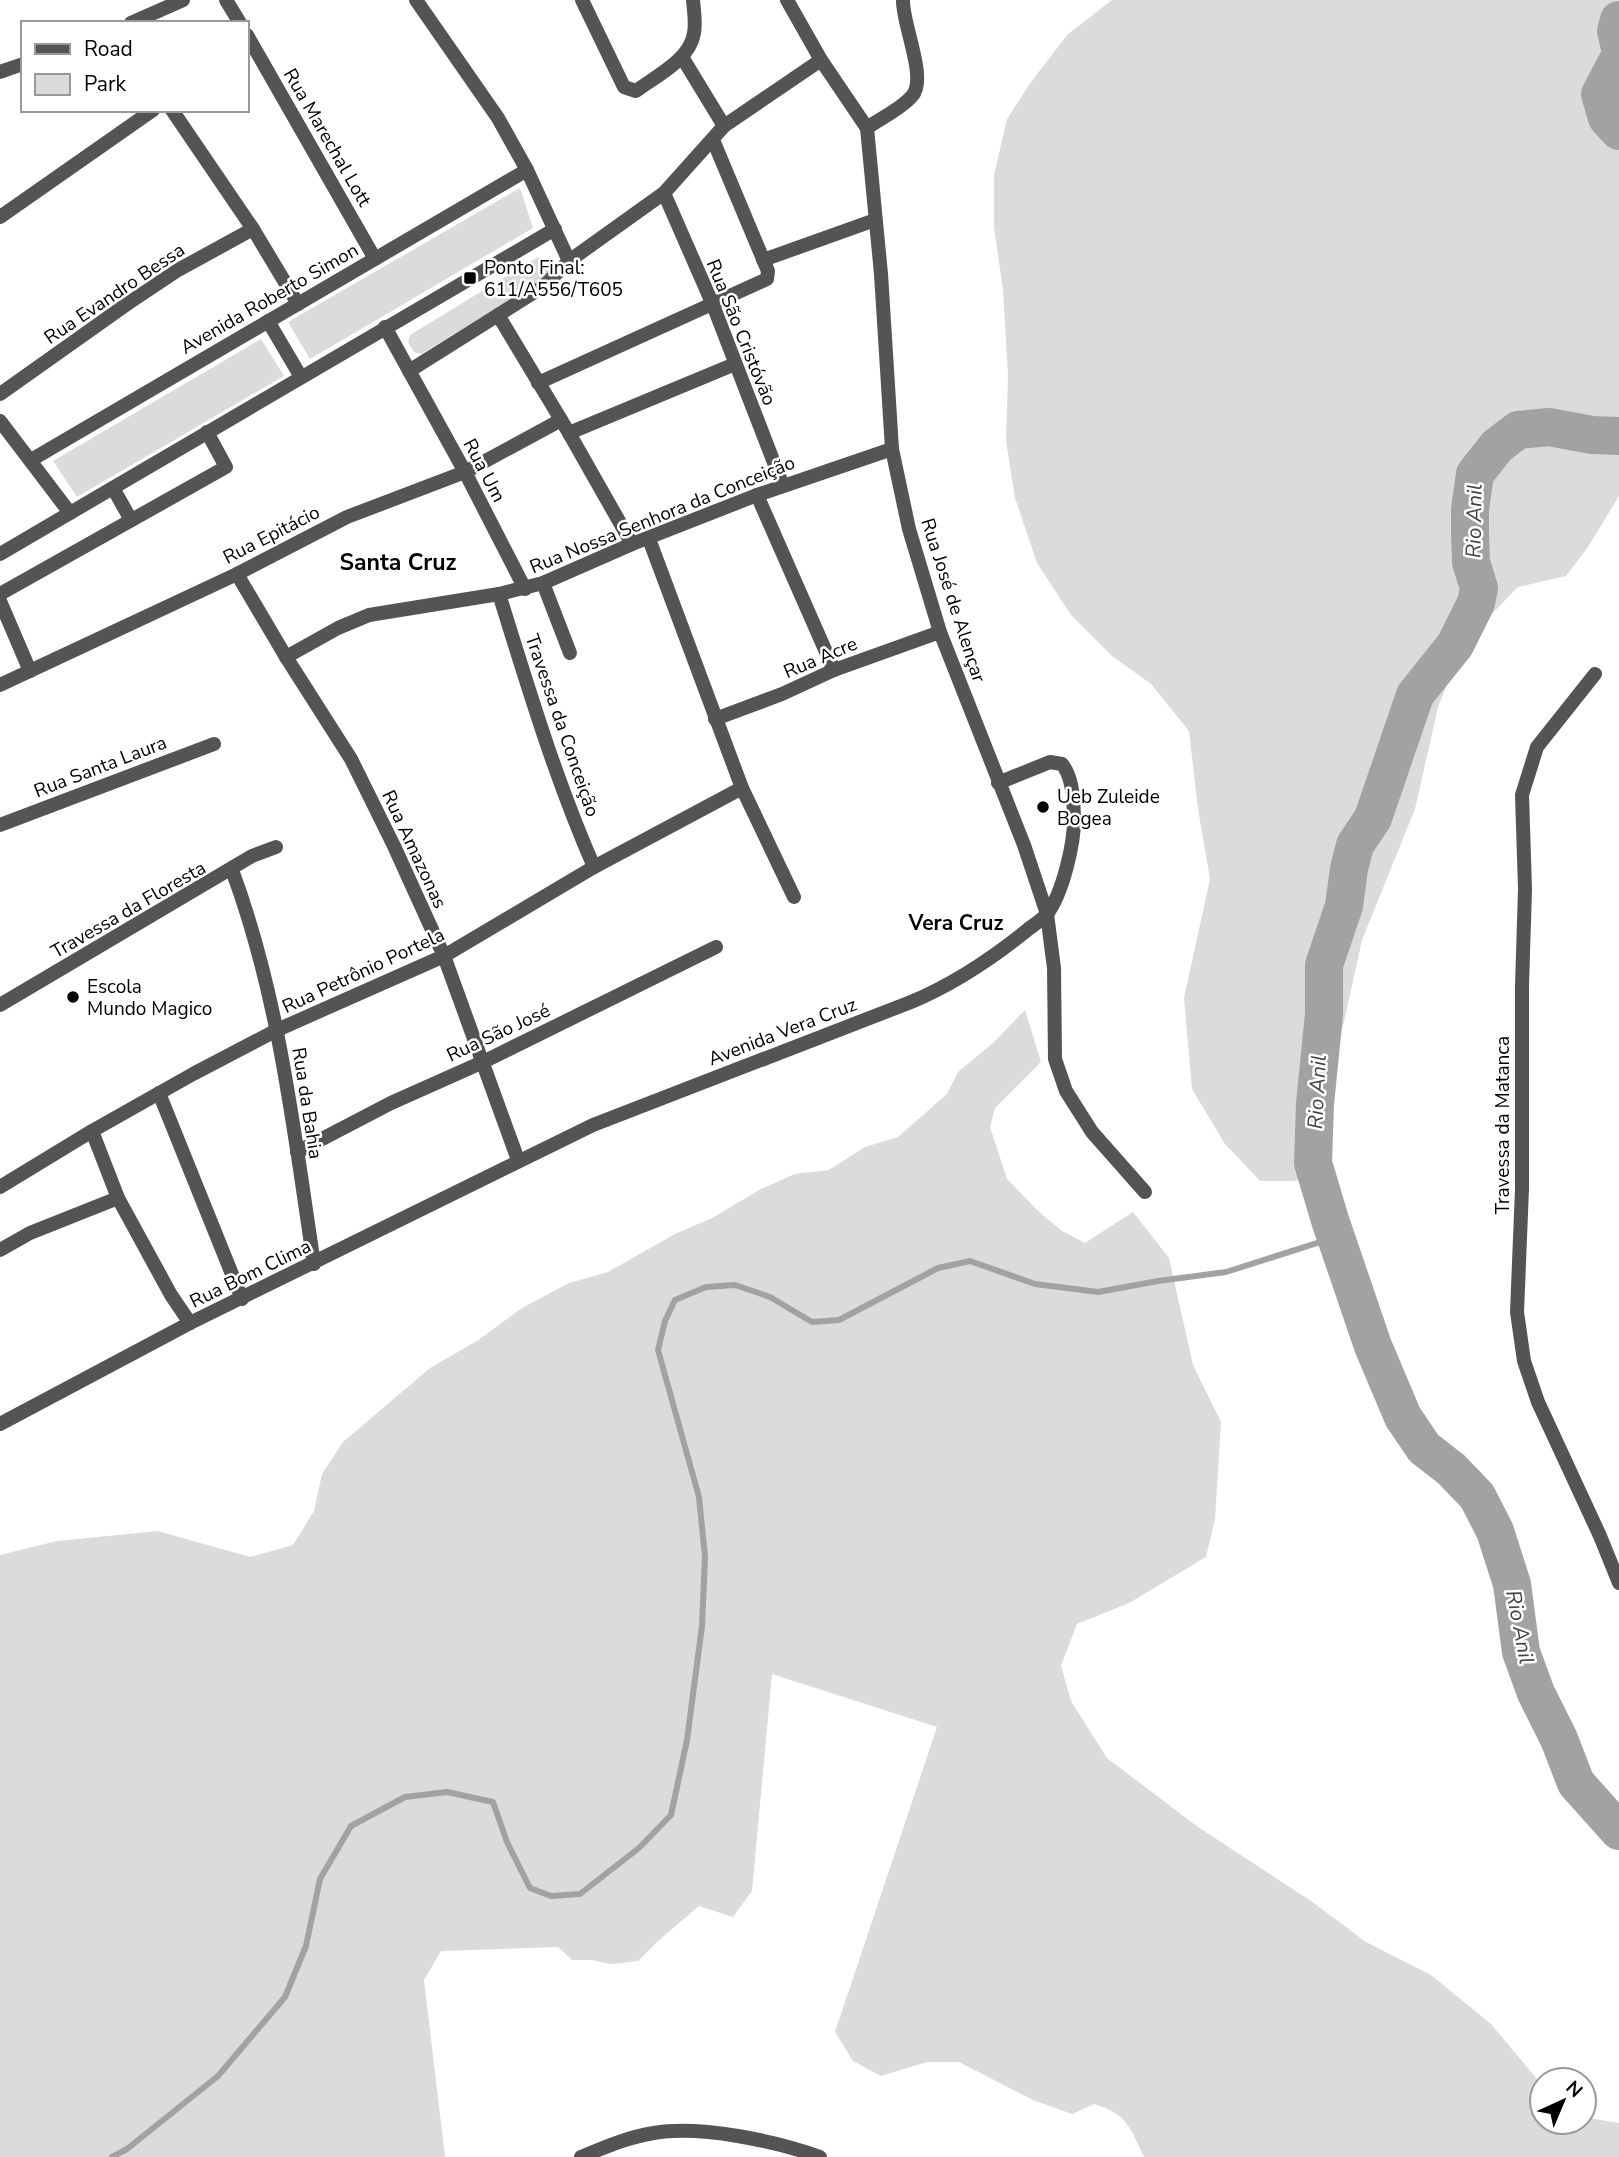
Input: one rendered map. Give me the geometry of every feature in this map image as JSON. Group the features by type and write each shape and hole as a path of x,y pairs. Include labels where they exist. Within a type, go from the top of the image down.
{"street":[{"path":"136,21 183,0"},
{"path":"226,0 239,21"},
{"path":"416,0 498,118 527,170 569,261"},
{"path":"582,0 624,87 636,91 682,57 694,36 693,0"},
{"name":"Rua José de Alençar","path":"787,0 821,60 867,128 881,274 892,449 909,529 940,632 1024,845 1047,914 1054,968 1055,1059 1066,1091 1092,1132 1145,1192"},
{"path":"867,128 911,97 918,85 902,13 903,0"},
{"name":"Rua Marechal Lott","path":"248,37 375,259"},
{"path":"682,57 724,126"},
{"path":"409,371 544,286 569,261 664,193 724,126 821,60"},
{"path":"0,72 21,65"},
{"path":"0,217 150,112"},
{"path":"173,112 253,229 298,304"},
{"path":"538,383 764,281 768,275 763,260 713,140"},
{"name":"Avenida Roberto Simon","path":"31,460 527,170"},
{"name":"Rua São Cristóvão","path":"664,193 713,305 783,486"},
{"path":"763,260 875,220"},
{"name":"Rua Evandro Bessa","path":"0,394 178,270 253,229"},
{"path":"0,554 555,229"},
{"path":"498,315 632,544"},
{"path":"268,321 301,377"},
{"name":"Rua Um","path":"385,327 465,472 525,589"},
{"name":"Rua Epitácio","path":"0,685 237,574 347,517 465,472 565,426 735,364"},
{"path":"0,421 70,513"},
{"path":"0,594 226,467 207,432"},
{"name":"Rua Nossa Senhora da Conceição","path":"286,657 338,628 369,615 499,594 543,583 632,544 757,495 892,449"},
{"path":"113,488 131,520"},
{"path":"757,495 834,670"},
{"path":"649,539 742,788 794,897"},
{"name":"Rua Amazonas","path":"237,574 351,758 444,956 518,1160"},
{"path":"543,583 570,653"},
{"name":"Travessa da Conceição","path":"499,594 545,745 594,867"},
{"path":"0,601 30,671"},
{"name":"Rua Acre","path":"715,719 782,694 834,670 940,632"},
{"name":"Travessa da Matanca","path":"1595,674 1537,747 1522,795 1525,889 1521,986 1522,1189 1517,1312 1524,1361 1538,1402 1600,1535 1618,1582"},
{"name":"Rua Santa Laura","path":"0,825 214,744"},
{"path":"998,783 1051,762 1062,764 1067,771 1073,793 1074,827 1069,860 1047,914"},
{"name":"Rua Petrônio Portela","path":"0,1187 92,1131 276,1030 444,956 594,867 742,788"},
{"name":"Travessa da Floresta","path":"0,1005 252,856 276,847"},
{"name":"Rua da Bahia","path":"232,870 248,912 276,1030 314,1264"},
{"name":"Avenida Vera Cruz","path":"518,1160 593,1125 943,988 973,971 1047,914"},
{"name":"Rua São José","path":"297,1152 391,1103 483,1062 716,947"},
{"path":"159,1093 242,1299"},
{"path":"92,1131 118,1198 171,1295 190,1323"},
{"name":"Rua Bom Clima","path":"0,1424 190,1323 314,1264 518,1160"},
{"path":"0,1250 30,1233 118,1198"},
{"path":"581,2157 634,2137 685,2131 776,2145 820,2157"}],"green space":[{"path":"1112,0 1619,0 1619,496 1588,547 1566,576 1518,587 1482,624 1455,664 1438,707 1415,809 1362,940 1339,1044 1326,1150 1316,1178 1260,1181 1225,1144 1192,1089 1184,998 1210,879 1189,731 1151,684 1112,656 1071,615 1037,563 1015,498 1006,441 1008,375 1003,290 994,227 994,175 1007,119 1031,82 1068,34"},
{"path":"520,188 533,228 310,359 288,322"},
{"path":"538,257 543,259 549,271 547,277 421,354 414,352 408,342 410,335"},
{"path":"261,339 284,376 77,497 53,461"},
{"path":"1025,1010 1041,1062 995,1108 990,1127 1007,1179 1062,1231 1085,1243 1133,1212 1169,1258 1193,1365 1221,1422 1215,1519 1206,1557 1129,1603 1077,1624 1061,1666 1071,1701 1107,1758 1198,1827 1311,1901 1366,1942 1431,1975 1491,2024 1528,2068 1528,2136 1598,2136 1598,2120 1619,2123 1619,2157 1144,2157 1126,2123 1114,2112 1094,2104 1072,2114 1033,2100 959,2062 927,2062 881,2076 853,2061 835,2032 937,1727 772,1674 752,1891 733,1917 699,1906 638,1961 611,1964 572,1960 558,1947 441,1951 424,1980 445,2157 0,2157 0,1555 57,1541 158,1531 250,1557 293,1545 314,1511 322,1474 343,1442 430,1368 477,1341 522,1308 569,1283 608,1272 675,1234 712,1218 761,1189 795,1174 829,1170 865,1147 898,1137 947,1094 958,1072 993,1043"}],"waterway":[{"name":"Rio Anil","path":"1619,20 1616,31 1619,44"},
{"name":"Rio Anil","path":"1619,58 1600,94 1607,118 1619,131"},
{"name":"Rio Anil","path":"1619,436 1592,435 1549,427 1518,430 1497,446 1475,474 1470,533 1471,562 1479,588 1476,603 1455,645 1415,695 1373,818 1355,845 1344,906 1324,965 1324,1014 1315,1104 1313,1163 1373,1346 1403,1417 1424,1448 1451,1469 1477,1496 1495,1531 1512,1584 1521,1652 1536,1693 1559,1739 1576,1783 1619,1831"},
{"path":"112,2157 127,2149 218,2076 285,1997 306,1946 320,1879 351,1826 405,1797 447,1792 493,1802 507,1842 530,1888 551,1896 580,1894 639,1848 671,1815 687,1740 702,1626 705,1557 699,1497 658,1350 665,1321 675,1300 706,1287 735,1285 770,1297 812,1322 839,1320 938,1268 970,1261 1035,1284 1098,1292 1226,1272 1336,1237"}],"place":[{"name":"Ponto Final: 611/A556/T605","path":"470,278"},
{"name":"Ueb Zuleide Bogea","path":"1043,807"},
{"name":"Escola Mundo Magico","path":"73,997"}],"district":[{"name":"Santa Cruz","path":"398,562"},
{"name":"Vera Cruz","path":"956,923"}]}
